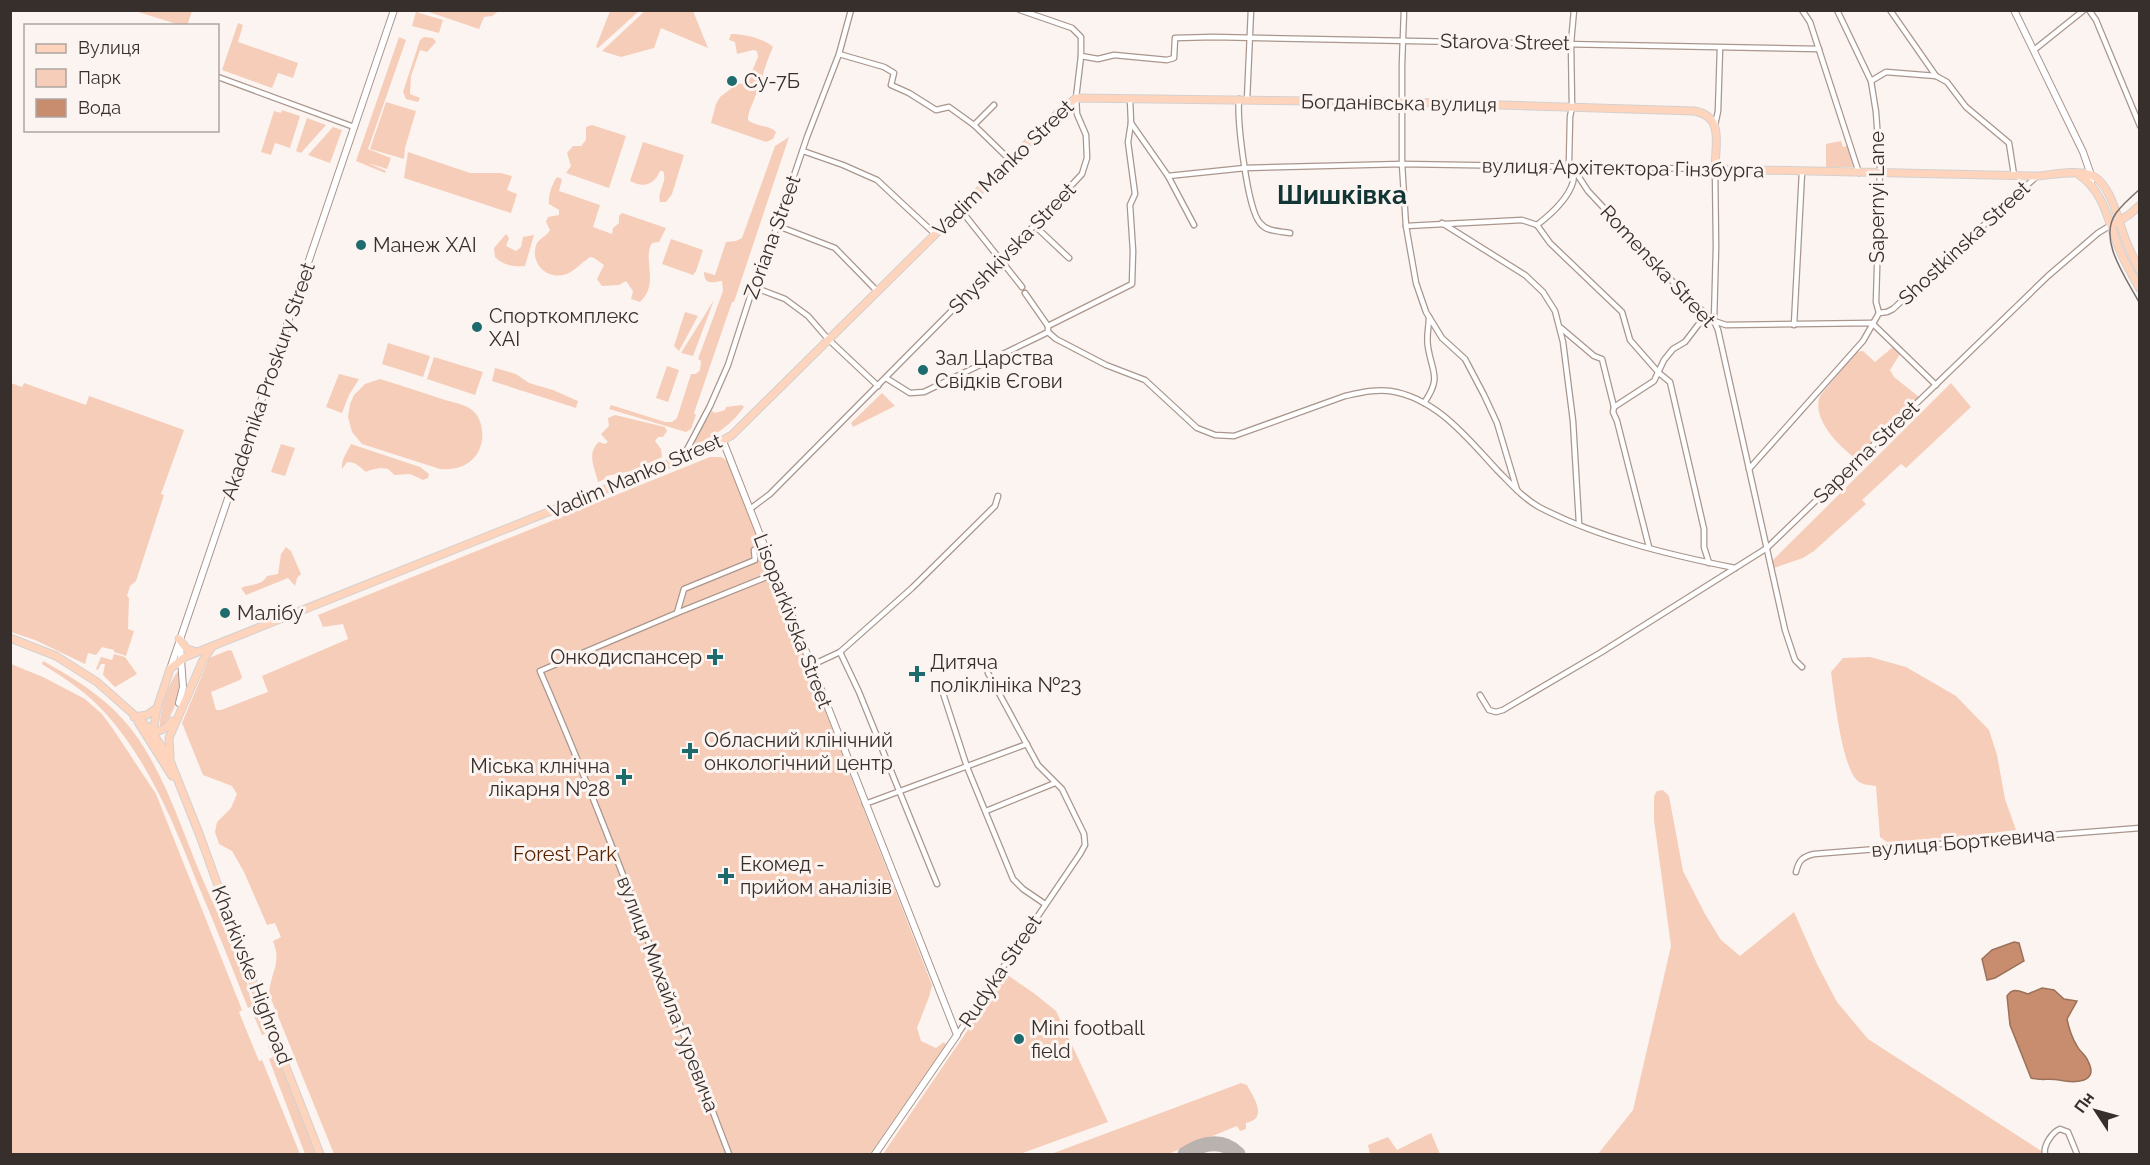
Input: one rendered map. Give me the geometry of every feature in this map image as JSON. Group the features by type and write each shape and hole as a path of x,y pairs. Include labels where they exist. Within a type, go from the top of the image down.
{"main road":[{"name":"Богданівська вулиця","path":"1076,98 1402,102 1694,111 1708,115 1715,125"},
{"name":"Vadim Manko Street","path":"170,669 197,652 723,441 737,430 1060,111 1076,98"},
{"path":"1715,125 1715,169"},
{"name":"вулиця Архітектора Гінзбурга","path":"1715,169 1880,174 2091,175"},
{"path":"2078,174 2091,183 2103,203 2123,257 2139,289"},
{"path":"2091,175 2103,185 2114,206 2139,271"},
{"path":"2111,225 2139,205"},
{"name":"Kharkivske Highroad","path":"10,638 70,663 97,682 153,732 171,763 320,1155"},
{"path":"179,639 187,649 197,652"},
{"path":"171,763 168,741 172,721 200,659 212,647"},
{"path":"168,741 198,671 212,647"},
{"name":"Akademika Proskury Street","path":"159,752 153,732 157,708 170,669"},
{"path":"136,719 157,708"},
{"name":"Kharkivske Highroad","path":"136,719 159,752 184,796"},
{"path":"153,732 167,728 172,721"}],"street":[{"name":"Akademika Proskury Street","path":"170,669 394,10"},
{"name":"Zoriana Street","path":"682,459 710,406 728,365 751,294 756,288 839,54 851,10"},
{"name":"Vadim Manko Street","path":"1020,10 1072,28 1081,37 1076,98"},
{"path":"1251,10 1243,99 1238,110 1245,168 1254,213 1259,222 1267,229 1290,233"},
{"path":"1404,10 1402,164 1406,226 1416,283 1429,317 1442,338 1465,359 1484,395 1497,423 1517,490"},
{"path":"1537,225 1548,217 1561,202 1573,183 1574,167 1569,162 1572,107 1571,43 1574,10"},
{"path":"1802,10 1810,22 1859,173"},
{"name":"Sapernyi Lane","path":"1837,10 1871,81 1876,112 1880,174 1876,302 1879,313"},
{"path":"1890,10 1936,76"},
{"path":"2014,10 2083,152 2091,175 2091,183"},
{"path":"2034,50 2084,10"},
{"path":"2090,10 2139,126"},
{"name":"Starova Street","path":"1081,56 1098,59 1114,55 1167,60 1174,58 1175,38 1819,49"},
{"path":"1715,125 1718,111 1720,48"},
{"path":"839,54 884,67 894,74 891,85 936,110 950,107 974,125 1010,160"},
{"path":"1871,81 1886,72 1936,76 1947,82 1966,107 2010,143 2014,175"},
{"path":"219,77 354,127"},
{"name":"Shyshkivska Street","path":"750,509 765,499 886,378 1077,180 1086,166 1086,135 1077,114 1076,98"},
{"path":"886,378 910,393 924,392 1132,284 1133,251 1130,205 1135,194 1128,142 1131,99"},
{"path":"974,125 994,105"},
{"path":"1131,123 1168,176 1194,225"},
{"path":"803,151 877,180 935,234"},
{"name":"вулиця Архітектора Гінзбурга","path":"1168,176 1245,168 1402,164 1715,169"},
{"name":"Romenska Street","path":"1574,167 1588,191 1714,321 1733,392 1785,630 1795,660 1802,667"},
{"path":"1715,169 1714,321 1726,325 1872,324 1936,385"},
{"path":"1794,324 1802,172"},
{"name":"Shostkinska Street","path":"1749,469 1856,349 1879,313 1893,309 2037,176"},
{"path":"960,209 1022,287"},
{"path":"1406,226 1522,220 1537,225 1550,243 1622,312 1630,340 1670,382 1704,529 1704,546 1709,563"},
{"path":"1442,223 1525,275 1543,292 1555,311 1563,342 1573,421 1578,523"},
{"path":"1035,225 1069,258"},
{"name":"Saperna Street","path":"1480,695 1489,710 1500,711 1600,653 1767,548 2076,250 2102,229 2111,225"},
{"path":"778,226 834,248 877,291"},
{"path":"756,288 785,299 808,316 828,339 878,386"},
{"path":"1025,293 1056,339 1107,365 1145,380 1197,428 1215,435 1234,436 1345,396 1364,392 1390,391 1434,408 1457,427 1517,490 1537,506 1616,538 1735,568"},
{"path":"1424,403 1434,384 1435,375 1428,349 1429,317"},
{"path":"1614,407 1654,381 1664,360 1673,349 1684,342 1708,317"},
{"path":"1559,327 1594,356 1602,359 1614,407 1613,412 1649,547"},
{"name":"Lisoparkivska Street","path":"723,441 957,1035"},
{"path":"810,666 840,652 912,588 995,506 998,496"},
{"path":"677,613 684,589 755,560 754,550 763,546"},
{"name":"вулиця Михайла Гуревича","path":"729,1155 645,929 540,671 774,574"},
{"path":"179,639 183,687 179,704"},
{"path":"840,652 859,692 937,884"},
{"path":"986,811 1055,783 1038,765 988,673"},
{"path":"942,690 967,766 1013,879 1023,890 1045,904"},
{"path":"865,804 1027,744"},
{"name":"Rudyka Street","path":"875,1155 1085,845 1084,834 1062,789 1055,783"},
{"name":"вулиця Борткевича","path":"1796,872 1798,862 1804,856 1814,854 2139,828"},
{"path":"2045,1155 2044,1148 2054,1131 2063,1129 2069,1134 2077,1155"}],"green space":[{"path":"646,10 693,11 708,48 661,28 654,48 621,57 602,51"},
{"path":"135,11 192,11 188,24 177,24"},
{"path":"426,11 499,11 492,16 484,17 479,29"},
{"path":"610,11 639,11 598,48 596,47"},
{"path":"416,12 443,20 439,33 412,26"},
{"path":"238,23 243,25 238,42 298,63 293,78 278,73 272,88 222,70"},
{"path":"731,34 753,37 773,47 748,117 751,122 776,132 773,139 766,142 711,123 720,97 737,84 747,83 758,57 757,51 753,50 737,54 735,42 729,40"},
{"path":"399,37 406,40 368,149 391,158 387,169 368,163 386,171 385,173 356,161"},
{"path":"424,37 433,38 436,42 427,52 420,50 411,76 410,94 420,98 418,102 406,99 403,92 420,40"},
{"path":"386,102 416,111 404,159 370,149"},
{"path":"282,110 300,116 290,148 275,143 271,155 261,152 274,111 281,113"},
{"path":"307,118 326,125 301,153 296,151"},
{"path":"592,125 626,136 609,188 566,173 571,166 567,153 573,146 581,146 586,140 586,127"},
{"path":"333,127 342,130 330,163 308,155"},
{"path":"789,137 694,413 696,415 691,429 686,432 609,409 611,405 665,422 672,422 677,418 691,374 696,374 700,370 701,361 698,359 723,291 722,281 708,281 704,272 715,275 726,242 742,238 775,146"},
{"path":"1841,141 1843,147 1847,146 1853,167 1826,167 1826,144"},
{"path":"643,142 684,155 672,194 666,202 660,202 659,198 664,179 663,171 660,171 648,184 630,181"},
{"path":"408,152 470,173 501,173 512,176 507,190 517,194 511,213 404,178"},
{"path":"557,177 562,179 559,191 600,205 593,227 612,234 622,213 666,228 659,242 652,243 649,249 649,287 640,302 631,299 633,291 626,281 619,285 602,286 597,279 604,265 594,258 590,257 574,270 563,275 550,274 540,267 535,256 537,243 550,230 546,222 548,217 559,215 559,210 549,204 551,190"},
{"path":"506,234 509,238 506,246 516,251 521,247 523,237 534,235 525,266 508,265 495,257 494,248"},
{"path":"671,239 703,250 693,275 662,264"},
{"path":"714,300 693,356 681,353"},
{"path":"685,312 698,316 679,351 674,346"},
{"path":"388,343 430,356 423,377 382,364"},
{"path":"1893,347 1900,354 1890,370 1894,377 1919,397 1856,459 1842,447 1823,423 1818,405 1820,396 1856,352 1863,351 1875,362"},
{"path":"434,357 483,372 475,395 427,379"},
{"path":"667,366 679,370 668,402 656,398"},
{"path":"495,368 516,374 529,383 578,401 576,408 492,381"},
{"path":"339,374 359,379 342,413 326,407"},
{"path":"380,379 469,408 478,417 482,429 482,442 477,454 461,467 440,469 362,444 352,432 348,417 350,404 354,395 365,384"},
{"path":"11,383 22,387 24,383 86,405 89,396 184,430 161,494 164,495 136,581 130,586 127,596 129,598 128,629 134,631 126,656 102,647 96,655 88,653 85,664 35,640 11,632"},
{"path":"1951,383 1971,407 1906,468 1901,464 1862,500 1866,504 1814,551 1803,558 1771,569 1770,563"},
{"path":"882,393 895,406 853,427 851,423"},
{"path":"742,405 744,407 740,413 723,428 697,444 693,442 712,411 715,413 725,410 726,407"},
{"path":"615,415 665,427 667,431 663,437 658,437 655,441 661,449 662,457 631,471 606,476 598,482 593,451 599,442 605,444 608,442 601,434 609,426 608,418"},
{"path":"281,444 295,448 285,476 271,472"},
{"path":"351,444 420,467 429,474 428,478 423,480 410,474 395,475 386,468 366,472 350,462 347,462 342,469 343,459"},
{"name":"Forest Park","path":"710,457 722,457 728,462 932,985 917,1028 921,1041 936,1048 944,1042 946,1044 870,1154 334,1154 269,994 276,962 273,941 281,937 275,923 267,925 244,872 232,851 219,844 215,832 217,822 231,808 237,794 232,786 203,775 182,723 209,658 229,650 232,651 242,677 240,680 211,692 216,710 268,692 262,676 348,639 343,624 323,627 318,615"},
{"path":"286,547 291,551 301,574 295,586 288,578 246,595 241,588 259,583 267,576 278,574 281,554"},
{"path":"114,654 125,657 137,674 115,687 103,675 105,664 101,664 98,670 96,669 101,657 112,660"},
{"path":"1870,657 1906,667 1956,696 1989,730 1997,755 2005,799 2016,830 1887,842 1880,837 1876,786 1858,781 1847,762 1831,672 1843,658"},
{"path":"43,661 80,683 113,709 144,747 172,802 242,970 251,1001 265,1034 262,1035 250,1007 248,1008 178,836 148,773 122,733 100,707 77,687 42,664"},
{"path":"11,664 43,677 85,699 102,714 156,794 242,1010 239,1012 259,1061 262,1060 300,1154 11,1154"},
{"path":"180,669 176,702 170,717 160,729 165,697 172,680"},
{"path":"1663,790 1669,796 1683,871 1721,940 1740,956 1794,912 1837,1002 1868,1039 2046,1154 1598,1154 1633,1110 1671,946 1654,820 1654,796 1657,791"},
{"path":"1006,974 1056,1011 1108,1122 1020,1154 883,1154"},
{"path":"274,1044 317,1154 305,1154 269,1059 273,1057 268,1046"},
{"path":"1241,1083 1247,1085 1258,1111 1255,1119 1246,1123 1246,1129 1240,1131 1237,1126 1168,1154 1051,1154"},
{"path":"1431,1133 1440,1154 1370,1154 1368,1145 1388,1137 1397,1150"}],"water":[{"path":"2014,942 2019,943 2024,961 1995,978 1987,980 1982,959 1992,950"},
{"path":"2042,988 2054,990 2064,999 2077,1001 2067,1019 2074,1040 2091,1069 2088,1078 2071,1082 2031,1078 2010,1025 2007,996 2014,991 2028,994"}],"taxiway":[{"path":"1185,1154 1198,1147 1212,1144 1225,1146 1238,1154"}],"tram line":[{"path":"2140,189 2116,213 2111,224 2110,235 2116,259 2140,304"}],"place":[{"name":"Су-7Б","path":"732,81"},
{"name":"Манеж ХАІ","path":"361,245"},
{"name":"Спорткомплекс ХАІ","path":"477,327"},
{"name":"Зал Царства Свідків Єгови","path":"923,370"},
{"name":"Малібу","path":"225,613"},
{"name":"Онкодиспансер","path":"715,657"},
{"name":"Дитяча поліклініка №23","path":"917,674"},
{"name":"Обласний клінічний онкологічний центр","path":"690,751"},
{"name":"Міська клнічна лікарня №28","path":"624,777"},
{"name":"Екомед - прийом аналізів","path":"726,876"},
{"name":"Mini football field","path":"1019,1039"}],"district":[{"name":"Шишківка","path":"1342,195"}]}
